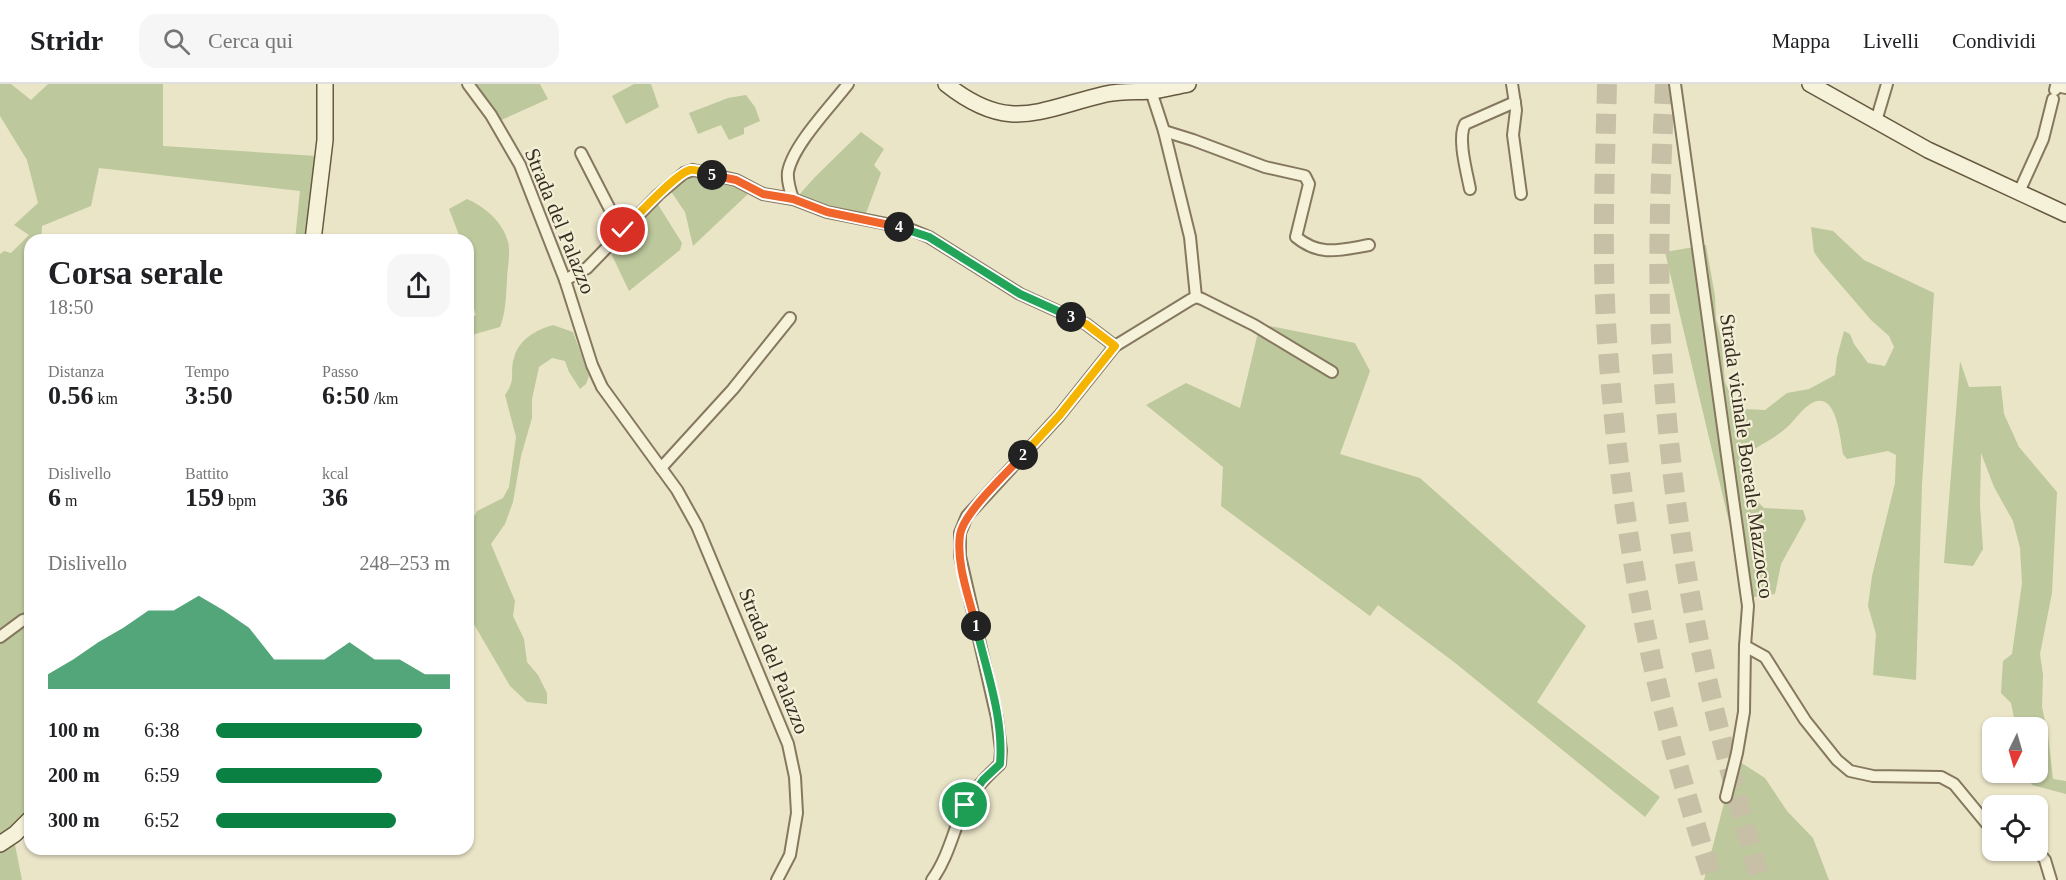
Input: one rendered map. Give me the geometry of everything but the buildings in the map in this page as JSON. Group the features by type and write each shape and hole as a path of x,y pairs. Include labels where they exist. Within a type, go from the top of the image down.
{"street":[{"path":"314,234 325,140 325,84"},
{"name":"Strada del Palazzo","path":"468,84 491,115 520,165 566,280 592,365 602,387 677,490 697,526 788,744 795,777 797,813 790,855 777,880"},
{"path":"793,199 788,178 791,161 848,84"},
{"path":"946,84 984,107 1010,115 1039,112 1107,94 1132,90 1151,91 1188,84"},
{"path":"1512,84 1515,102 1513,135 1521,194"},
{"name":"Strada vicinale Boreale Mazzocco","path":"1675,84 1748,606 1744,712 1726,797"},
{"path":"1810,84 1928,150 2066,214"},
{"path":"1876,120 1887,84"},
{"path":"1151,91 1164,131 1190,237 1196,297"},
{"path":"2019,192 2043,139 2058,92"},
{"path":"1470,189 1463,151 1462,130 1465,124 1515,102"},
{"path":"1164,131 1265,167 1305,176 1309,184 1296,237 1307,246 1329,252 1369,245"},
{"path":"582,153 616,221 623,230"},
{"path":"566,280 586,268 658,195 688,171 736,180 763,194 793,199 827,212 907,228 929,237 1020,294 1086,324 1115,346"},
{"path":"932,880 942,867 965,805 983,780 1000,764 998,718 960,556 960,533 968,516 1059,416 1115,346 1196,297"},
{"path":"1196,297 1254,325 1332,372"},
{"path":"661,468 733,389 790,318"},
{"path":"0,637 24,622"},
{"path":"1745,646 1766,657 1805,720 1837,760 1850,771 1873,776 1941,777 1954,784 1982,818"},
{"path":"0,843 24,825"},
{"path":"2045,861 2051,880"}],"green space":[{"path":"0,84 11,84 31,100 48,84 163,84 163,146 317,156 309,234 296,234 300,191 99,168 91,206 42,226 41,234 28,234 14,225 38,203 27,160 0,116"},
{"path":"469,84 540,84 548,99 497,122"},
{"path":"634,84 651,84 659,107 626,124 612,96"},
{"path":"746,95 755,107 760,121 744,128 744,134 729,140 721,125 698,134 689,113 728,98"},
{"path":"861,132 884,149 874,165 881,173 865,216 835,210 799,195 815,177"},
{"path":"695,176 731,184 749,193 693,246 685,212 670,190 687,178"},
{"path":"467,199 487,211 506,235 509,251 505,303 500,327 474,334 474,316 476,315 474,308 474,234 459,234 449,209"},
{"path":"657,203 682,243 680,250 629,291 610,251"},
{"path":"1811,227 1833,231 1864,260 1934,293 1922,485 1916,680 1873,675 1876,634 1868,606 1872,576 1895,483 1896,455 1888,451 1847,459 1843,454 1836,418 1827,403 1820,401 1812,403 1789,426 1750,452 1747,462 1755,487 1756,500 1764,508 1803,510 1806,519 1781,564 1775,594 1747,598 1665,252 1706,245 1715,296 1716,319 1721,337 1725,382 1734,403 1744,409 1765,410 1787,393 1809,389 1835,375 1844,331 1850,334 1854,344 1868,363 1885,366 1894,347 1889,336 1871,320 1814,252"},
{"path":"24,240 24,817 0,837 0,254 4,251 11,253"},
{"path":"1260,324 1355,343 1370,371 1340,454 1420,478 1586,626 1537,702 1660,797 1645,817 1454,662 1378,605 1370,616 1221,506 1223,467 1146,405 1186,383 1240,408"},
{"path":"553,325 573,332 589,376 586,384 580,389 565,361 552,358 539,367 532,399 532,418 521,456 513,502 505,524 491,544 515,601 513,616 524,639 527,662 538,675 547,693 547,704 527,702 510,686 474,624 474,517 477,511 503,498 509,487 516,437 505,395 512,380 516,351 529,336"},
{"path":"1960,361 1969,387 2001,386 2004,414 2019,447 2057,492 2052,593 2040,654 2044,717 2014,717 2011,703 2001,693 2003,661 2012,654 2022,583 2020,548 2013,521 1994,487 1981,453 1980,505 1983,549 1973,566 1944,563"},
{"path":"2048,735 2053,779 2066,781 2066,794 2031,783 2048,783"},
{"path":"1740,762 1765,778 1787,811 1813,838 1829,880 1704,880 1734,765"},
{"path":"14,840 22,880 0,880 0,849"}],"tunnel":[{"path":"1607,84 1604,211 1605,306 1614,422 1625,507 1638,592 1655,675 1682,778 1713,880"},
{"path":"1665,84 1659,274 1661,338 1671,461 1688,584 1704,665 1723,746 1760,880"}],"route":[{"path":"623,230 658,195 688,171 693,170 736,180 763,194 793,199 827,212 907,228 929,237 1020,294 1086,324 1115,346 1059,416 968,516 960,533 960,556 998,718 1001,750 1000,764 983,780 965,805"}]}
